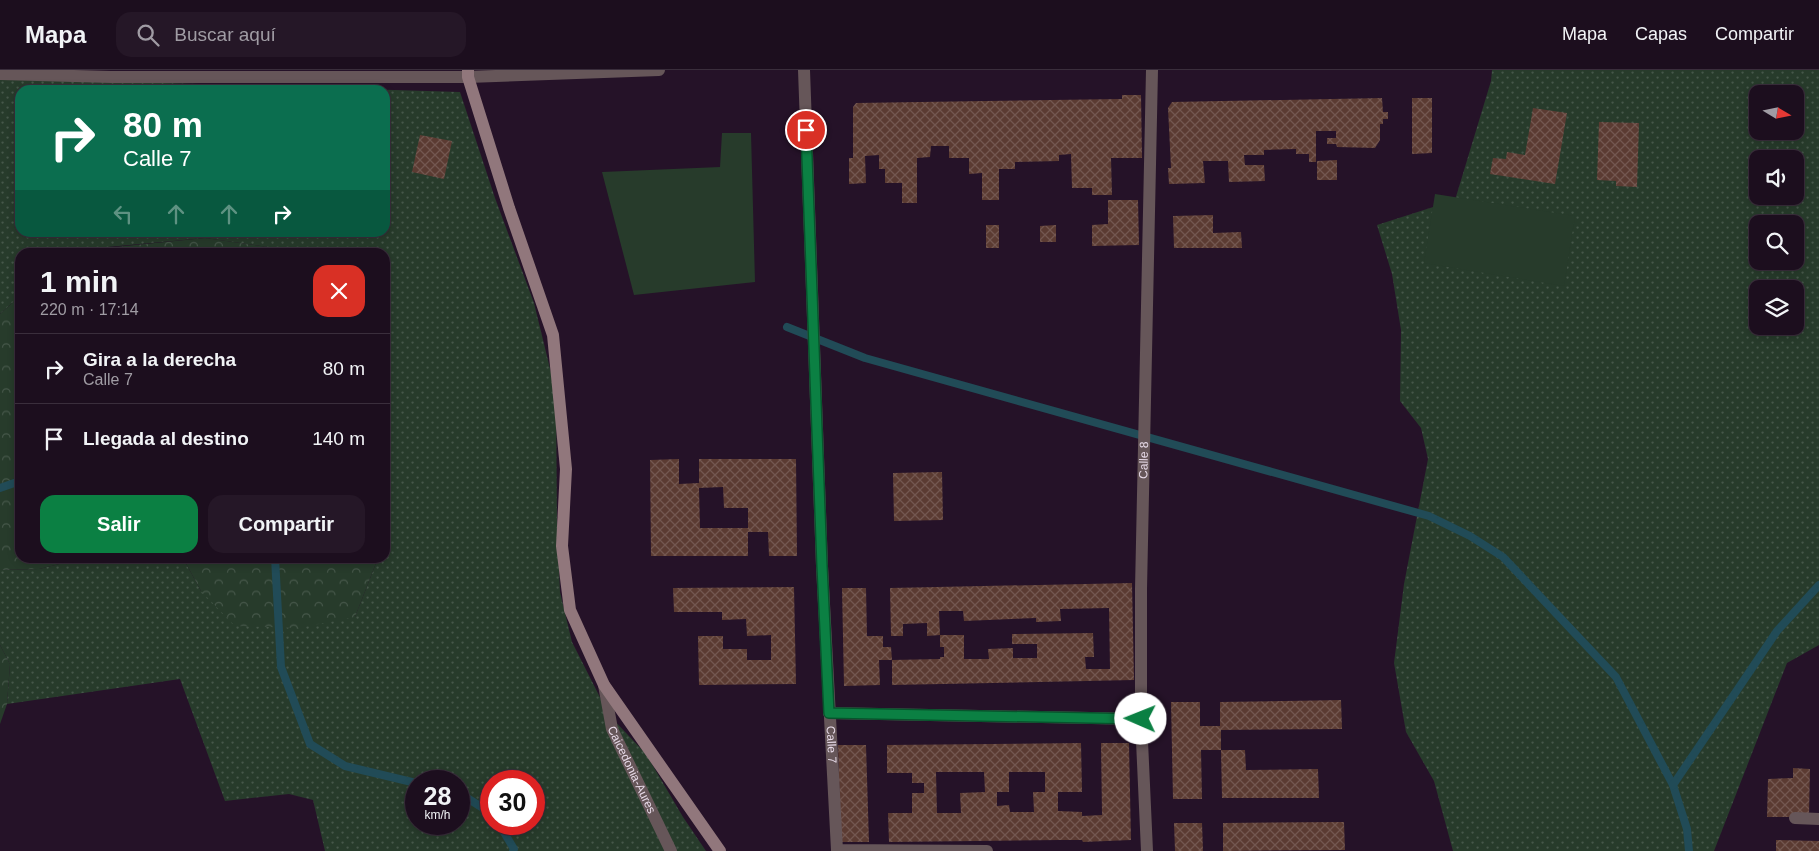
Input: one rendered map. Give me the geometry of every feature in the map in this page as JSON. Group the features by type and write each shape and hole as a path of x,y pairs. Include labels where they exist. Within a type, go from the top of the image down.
{"main road":[{"path":"468,74 509,208 553,335 566,470 562,546 570,610 604,685 720,851"}],"street":[{"path":"0,74 468,74 659,70"},
{"name":"Calle 7","path":"804,70 822,566 837,850 987,851"},
{"name":"Calle 8","path":"1147,851 1141,719 1141,589 1152,70"},
{"name":"Caicedonia-Aures","path":"604,685 612,729 671,851"},
{"path":"829,713 1141,719"},
{"path":"1795,818 1819,819"}],"green space":[{"path":"1492,70 1819,70 1819,645 1787,663 1714,851 1453,851 1434,781 1406,732 1394,663 1404,584 1428,459 1421,428 1400,401 1401,330 1392,274 1377,225 1455,200 1491,81"},
{"path":"0,78 230,85 15,85 15,237 390,237 390,90 460,92 495,198 534,303 556,393 557,520 560,592 572,642 609,715 646,754 683,817 706,851 325,851 313,800 289,794 225,801 180,679 7,704 10,664 0,645 0,570 39,569 64,563 186,563 201,591 355,617 376,563 390,563 390,248 275,248 205,238 97,248 15,248 15,300 0,314"},
{"path":"722,133 751,133 755,282 634,295 602,172 720,167"},
{"path":"1435,194 1575,216 1564,286 1424,263"},
{"path":"205,238 275,248 105,248"},
{"path":"15,300 15,563 64,563 39,569 0,570 0,314"},
{"path":"186,563 376,563 355,617 298,628 235,626 201,591"},
{"path":"0,645 10,664 7,704 0,724"}],"building":[{"path":"1122,95 1141,95 1142,158 1111,158 1112,195 1092,195 1092,188 1072,188 1071,154 1059,155 1059,161 1015,162 1015,169 999,169 999,200 982,200 982,173 969,174 969,158 949,158 949,146 931,146 930,157 917,158 917,203 902,203 902,183 885,183 885,169 879,169 879,155 865,156 866,183 849,184 849,158 853,158 853,107 856,103 1122,99"},
{"path":"1382,98 1383,112 1388,112 1388,119 1383,119 1383,124 1380,124 1380,140 1375,148 1337,147 1336,144 1327,144 1327,138 1336,138 1336,131 1316,131 1316,162 1309,162 1309,154 1296,154 1296,149 1264,150 1264,155 1244,155 1245,165 1264,165 1265,181 1229,182 1228,161 1203,161 1205,183 1169,184 1168,168 1171,168 1168,108 1172,102"},
{"path":"1412,98 1432,98 1432,153 1412,154"},
{"path":"1533,108 1567,113 1555,184 1490,174 1493,158 1506,159 1507,152 1525,155"},
{"path":"1599,122 1639,123 1637,187 1616,186 1616,181 1597,180"},
{"path":"420,135 452,141 444,179 412,172"},
{"path":"1337,160 1337,180 1317,180 1317,161"},
{"path":"1108,200 1138,200 1139,245 1092,246 1092,225 1108,224"},
{"path":"1213,215 1213,233 1241,232 1242,248 1174,248 1173,216"},
{"path":"986,225 999,225 999,248 986,248"},
{"path":"1056,225 1056,242 1040,242 1040,226"},
{"path":"679,459 679,484 699,483 699,459 796,459 797,556 769,556 768,532 748,532 748,556 651,556 650,460","holes":["723,487 724,508 748,508 748,528 700,528 699,488"]},
{"path":"942,472 943,520 894,521 893,473"},
{"path":"1132,583 1134,680 892,685 892,660 940,659 940,657 944,657 944,647 940,647 940,635 927,636 927,623 903,624 903,636 891,636 890,588","holes":["1109,608 1110,669 1086,669 1085,657 1094,657 1093,633 1012,634 1012,644 1037,644 1037,658 1013,658 1013,648 988,649 989,659 964,659 964,635 940,635 939,611 963,611 964,621 1036,618 1036,622 1061,621 1060,609"]},
{"path":"794,587 796,684 699,685 698,636 723,636 723,649 747,649 747,660 771,660 771,635 747,636 746,619 722,620 722,612 674,612 673,588"},
{"path":"842,588 866,588 867,636 883,636 883,647 891,647 892,660 879,660 880,685 844,686"},
{"path":"1341,700 1342,729 1221,730 1221,750 1201,750 1202,799 1173,799 1171,702 1200,702 1200,726 1220,726 1220,702"},
{"path":"1081,743 1082,792 1058,792 1058,811 1082,812 1082,816 1102,815 1101,743 1129,743 1131,840 1083,842 1082,840 1059,840 889,842 888,813 912,813 912,793 924,793 924,783 912,783 912,773 887,773 887,745","holes":["936,772 984,772 985,792 960,793 961,813 937,813","1009,772 1045,772 1045,792 1033,792 1034,812 1010,812 1009,805 997,806 997,792 1009,792"]},
{"path":"838,745 866,745 869,842 841,842"},
{"path":"1221,750 1245,750 1246,770 1318,769 1319,798 1222,798"},
{"path":"1793,768 1810,769 1809,817 1767,817 1768,779 1793,778"},
{"path":"1344,822 1345,850 1223,851 1223,823"},
{"path":"1174,823 1202,823 1203,851 1175,851"},
{"path":"1776,840 1819,841 1819,851 1776,851"}],"waterway":[{"path":"787,327 865,358 1429,516 1470,536 1503,557 1616,677 1673,785 1687,829 1689,851"},
{"path":"0,488 15,483"},
{"path":"275,563 281,667 310,744 345,766 405,780"},
{"path":"1673,785 1777,631 1819,585"},
{"path":"470,800 480,806"},
{"path":"506,835 514,849 513,851"}],"route":[{"path":"806,130 829,713 1141,719"}]}
